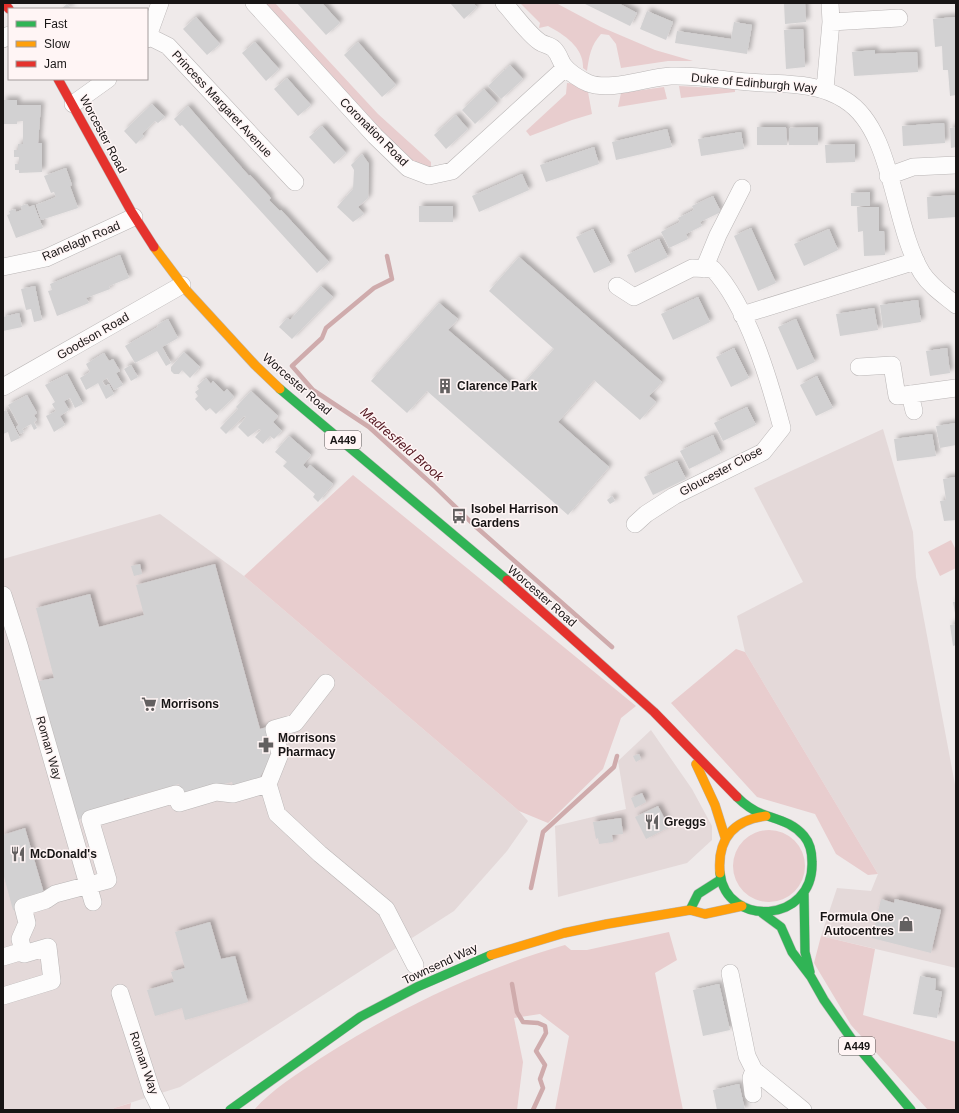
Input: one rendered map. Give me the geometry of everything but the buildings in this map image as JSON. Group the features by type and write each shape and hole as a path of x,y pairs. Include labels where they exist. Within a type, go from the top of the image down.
{"main road":[{"name":"Worcester Road","path":"59,80 134,217 182,285 263,373 536,606 623,683 670,727 690,750"},
{"name":"A449","path":"690,750 740,801 766,816"},
{"name":"A449","path":"690,750 715,805 725,837"},
{"name":"A449","path":"762,912 779,910 790,906 804,893 812,878 814,861 809,842 799,829 784,819 766,816 751,818 739,824 725,837 720,847 718,869 723,888 734,901 742,906 762,912 781,927 792,952 811,977 824,1000 853,1041 911,1110"},
{"path":"690,910 698,894 720,880"},
{"name":"A449","path":"804,893 805,952 811,977"},
{"name":"Townsend Way","path":"230,1110 360,1017 417,987 490,955 564,933 690,910 705,914 742,906"}],"street":[{"path":"148,37 160,3"},
{"name":"Coronation Road","path":"254,3 375,136 408,168 429,176 452,171 565,68"},
{"name":"Duke of Edinburgh Way","path":"504,3 540,42 552,47 560,55 565,68 589,84 620,84 678,76 716,78 748,82 795,84 825,89 845,100 860,111 874,130 904,229 916,261 931,284 956,305"},
{"path":"825,89 831,22 830,3"},
{"path":"831,22 898,18"},
{"name":"Princess Margaret Avenue","path":"148,37 168,46 280,156 295,182"},
{"path":"73,104 107,80"},
{"path":"888,176 913,168 956,165"},
{"path":"617,286 634,297 692,268 704,269 730,210 742,188"},
{"name":"Ranelagh Road","path":"3,267 46,258 134,217"},
{"path":"742,315 916,261"},
{"name":"Gloucester Close","path":"635,524 646,514 674,496 763,452 782,428 770,383 742,315 720,277 713,269 704,269"},
{"name":"Goodson Road","path":"3,387 182,285"},
{"path":"859,367 892,365 897,396 956,388"},
{"path":"910,394 914,411"},
{"name":"Roman Way","path":"3,595 19,644 93,902"},
{"path":"326,683 295,723 274,729 280,754 268,784 277,814 320,854 386,909 415,965"},
{"path":"3,996 52,981 48,947 24,954 20,939 27,923 23,907 46,900 55,894 108,880 90,819 176,794 179,803 216,792 233,794 268,784"},
{"path":"3,957 23,951"},
{"path":"730,973 747,1056 754,1070 802,1110"},
{"name":"Roman Way","path":"120,993 152,1092 161,1110"},
{"path":"753,1094 751,1078 754,1070"}],"shaded area":[{"path":"262,3 275,3 378,114 431,162 431,170 408,162"},
{"path":"520,3 556,3 601,27 655,50 693,61 668,61 621,68 616,44 609,35 601,34 591,51 587,71 583,68 577,48 567,38 548,26 539,28 540,23"},
{"path":"567,83 575,85 588,92 592,114 530,136 526,131 566,94"},
{"path":"679,86 735,89 735,92 681,98"},
{"path":"664,87 667,99 618,107 621,93"},
{"path":"883,429 913,532 916,577 956,790 956,968 821,936 837,888 871,891 878,874 745,652 737,616 803,582 754,488"},
{"path":"353,475 636,706 621,718 603,769 548,823 519,811 244,576"},
{"path":"160,514 244,576 519,811 528,821 507,851 454,911 180,1087 114,1108 114,1110 3,1110 3,559"},
{"path":"951,540 956,550 956,568 940,576 928,552"},
{"path":"736,649 745,652 878,874 868,875 836,854 815,814 757,797 671,703"},
{"path":"651,730 692,789 712,826 712,840 687,863 558,897 555,826 626,809 618,761"},
{"path":"762,830 776,830 783,832 795,840 803,852 805,866 803,880 795,892 783,900 776,902 762,902 755,900 743,892 735,880 733,873 733,859 735,852 743,840 755,832"},
{"path":"669,932 677,960 655,973 683,1110 555,1110 569,1036 540,1014 514,1018 523,1062 517,1110 254,1110 269,1095 321,1058 379,1023 439,992 501,966 565,945 571,950 587,950"},
{"path":"821,936 875,949 863,1015 956,1042 956,1110 928,1110 851,1025 814,963"},
{"path":"131,1103 130,1110 114,1110 114,1108"}],"waterway":[{"name":"Madresfield Brook","path":"387,256 392,279 374,288 326,328 322,338 292,366 313,390 369,427 434,486 475,526 612,647"},
{"name":"Madresfield Brook","path":"531,888 543,832 614,767 617,756"},
{"name":"Madresfield Brook","path":"512,984 517,1012 523,1022 538,1023 545,1026 546,1033 536,1051 545,1065 540,1079 543,1088 533,1110"}],"traffic: fast":[{"path":"280,389 507,580"},
{"path":"720,873 726,891 737,903 752,910 769,911 785,907 799,898 809,883 812,855 804,836 790,824 755,811 737,797"},
{"path":"690,910 698,894 720,880"},
{"path":"804,893 805,952 810,972"},
{"path":"762,913 781,927 792,952 811,977 824,1000 853,1041 911,1110"},
{"path":"230,1110 360,1017 417,987 491,955"}],"traffic: slow":[{"path":"154,247 187,291 255,365 280,389"},
{"path":"696,764 715,805 725,837"},
{"path":"720,873 721,850 730,833 744,822 754,818 766,816"},
{"path":"491,955 564,933 607,924 690,910 705,914 742,906"}],"traffic: jam":[{"path":"4,3 8,8"},
{"path":"59,80 131,211 154,247"},
{"path":"507,580 654,712 737,797"}],"place":[{"name":"Clarence Park","path":"445,386"},
{"name":"Isobel Harrison Gardens","path":"459,516"},
{"name":"Morrisons","path":"149,704"},
{"name":"Morrisons Pharmacy","path":"266,745"},
{"name":"Greggs","path":"652,822"},
{"name":"McDonald's","path":"18,854"},
{"name":"Formula One Autocentres","path":"906,924"}]}
